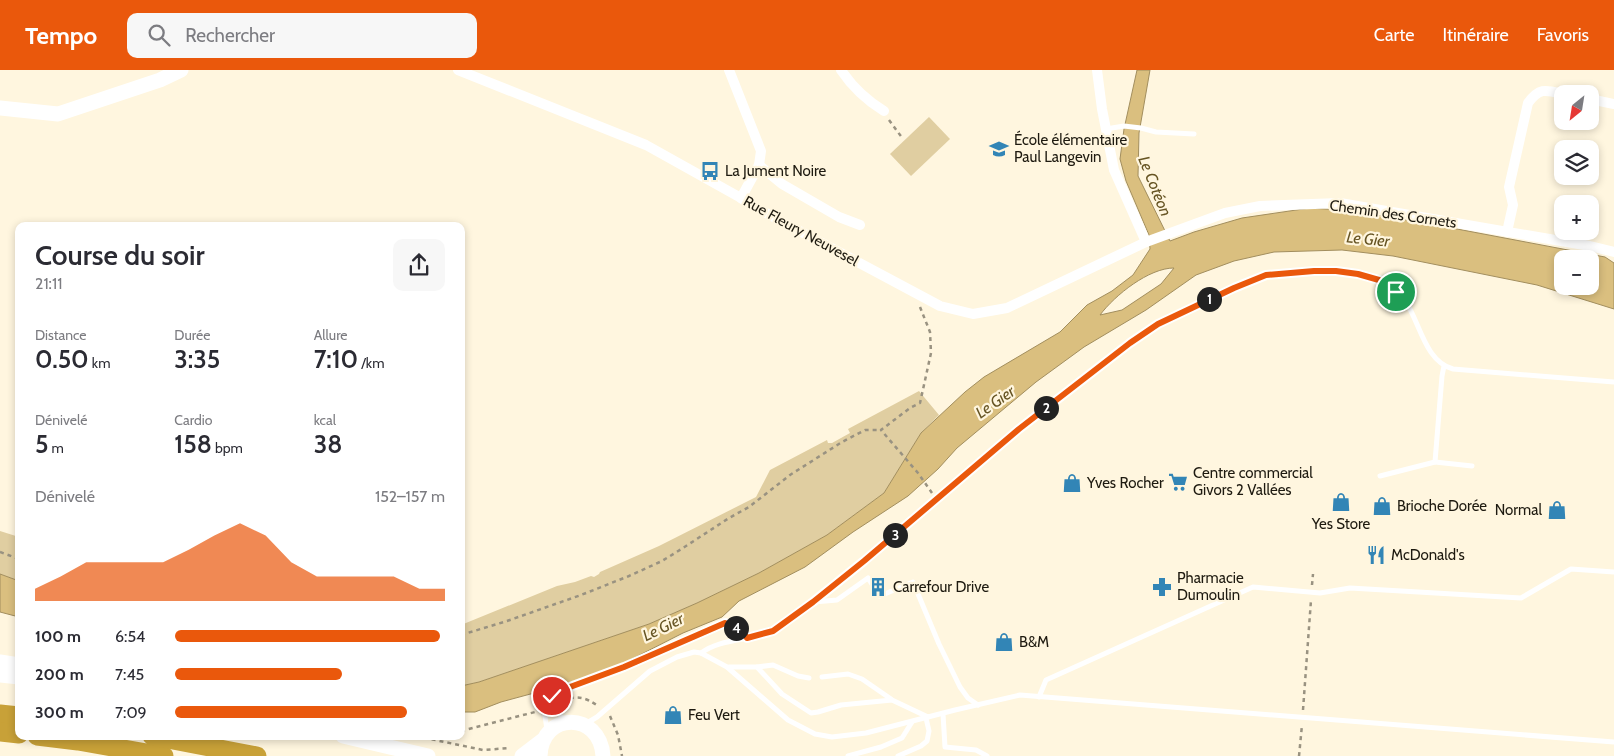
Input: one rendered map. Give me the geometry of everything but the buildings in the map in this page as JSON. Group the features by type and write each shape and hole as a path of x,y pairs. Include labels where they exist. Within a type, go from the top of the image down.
{"highway":[{"path":"0,714 15,716"},
{"path":"0,732 15,734"},
{"path":"70,740 164,756"},
{"path":"173,740 257,756"}],"main road":[{"path":"0,108 58,114 160,80 181,70"},
{"path":"0,662 15,664"},
{"path":"0,675 15,677"},
{"path":"522,756 555,727 564,723 574,722 584,725 599,737 603,746 604,756"},
{"path":"540,756 545,737"},
{"path":"360,740 428,756"}],"street":[{"name":"Rue Fleury Neuvesel","path":"458,70 646,145 749,204 940,306 973,314 1007,308 1146,242"},
{"path":"729,70 761,151 759,165 741,198"},
{"path":"841,70 865,99 884,111"},
{"path":"1097,70 1114,170 1146,242"},
{"path":"1507,232 1513,205 1509,187 1528,102 1535,93 1546,90 1554,92"},
{"path":"1599,101 1614,104"},
{"path":"759,165 782,184 860,225"},
{"name":"Chemin des Cornets","path":"1146,242 1225,213 1260,206 1340,203 1590,246 1614,252"}],"lane":[{"path":"1106,129 1124,126 1156,132 1194,134"},
{"path":"701,653 712,646 773,631 813,602 887,542 1019,429 1130,343 1174,316 1262,276 1336,271 1358,274 1379,280 1403,298 1436,360 1444,366 1453,369 1614,382"},
{"path":"1435,462 1444,366"},
{"path":"1380,476 1435,462 1472,466"},
{"path":"1039,697 1046,680 1253,586 1320,593 1350,588 1521,598 1571,568 1614,572"},
{"path":"813,602 837,600 868,578 880,596 913,582 939,644 960,687 968,698 978,705"},
{"path":"584,725 597,717 650,671 682,655 694,652 701,653 727,667 788,720 815,734 832,737 866,733 1020,696 1614,742"},
{"path":"727,667 773,665 798,676 809,678"},
{"path":"757,667 785,696 811,712 818,712 841,705 892,700"},
{"path":"822,677 848,674 862,679 892,700 927,718"},
{"path":"545,737 544,709 546,698 555,704 564,723"},
{"path":"943,714 945,747 976,750 987,756"},
{"path":"898,756 927,741 929,730 927,718"},
{"path":"848,756 881,747 902,738 913,721"}],"path":[{"path":"884,111 904,139"},
{"path":"465,634 581,595 662,561 749,507 790,475 842,442 865,430 881,430 920,402 931,353 930,332 919,308 925,297"},
{"path":"881,430 925,484"},
{"path":"0,552 15,558"},
{"path":"1299,756 1313,574"},
{"path":"555,704 552,696 558,693 624,667 725,623 740,629 747,638"},
{"path":"465,731 544,709"}],"shaded area":[{"path":"929,117 950,139 911,176 890,154"},
{"path":"919,391 939,415 921,433 884,493 827,535 759,573 649,624 465,685 465,623 557,586 591,576 594,577 600,572 659,546 756,497 770,470 827,440 828,443 832,443 850,433 848,429"},
{"path":"0,531 15,536 15,580 0,574"}],"water":[{"name":"Le Gier","path":"1137,70 1150,70 1139,133 1138,176 1170,241 1242,218 1310,208 1356,211 1568,250 1554,250 1554,290 1537,285 1393,256 1342,250 1274,252 1234,261 1196,275 1146,310 1084,347 1036,382 957,448 938,469 908,496 853,532 805,567 739,601 722,617 683,633 620,665 475,712 465,712 465,685 649,624 697,603 759,573 827,535 884,493 921,433 965,392 984,377 1060,332 1087,305 1112,291 1133,275 1150,249 1149,235 1126,181 1120,159 1124,129","holes":["1174,268 1161,284 1122,310 1100,315 1114,299 1133,284 1164,269"]},
{"path":"1599,256 1605,257 1614,263 1614,309 1569,295 1599,295"},
{"path":"0,574 15,580 15,616 0,612"}],"place":[{"name":"École élémentaire Paul Langevin","path":"999,149"},
{"name":"La Jument Noire","path":"710,171"},
{"name":"Centre commercial Givors 2 Vallées","path":"1178,482"},
{"name":"Yves Rocher","path":"1072,483"},
{"name":"Yes Store","path":"1341,502"},
{"name":"Brioche Dorée","path":"1382,506"},
{"name":"Normal","path":"1557,510"},
{"name":"McDonald's","path":"1376,555"},
{"name":"Carrefour Drive","path":"878,587"},
{"name":"Pharmacie Dumoulin","path":"1162,587"},
{"name":"B&M","path":"1004,642"},
{"name":"Feu Vert","path":"673,715"}],"route":[{"path":"552,696 725,623 740,629 747,638 773,631 864,561 1019,429 1140,335 1174,316 1266,275 1336,271 1358,274 1379,280 1396,292"}],"water label":[{"name":"Le Cotéon","path":"1155,186"}]}
